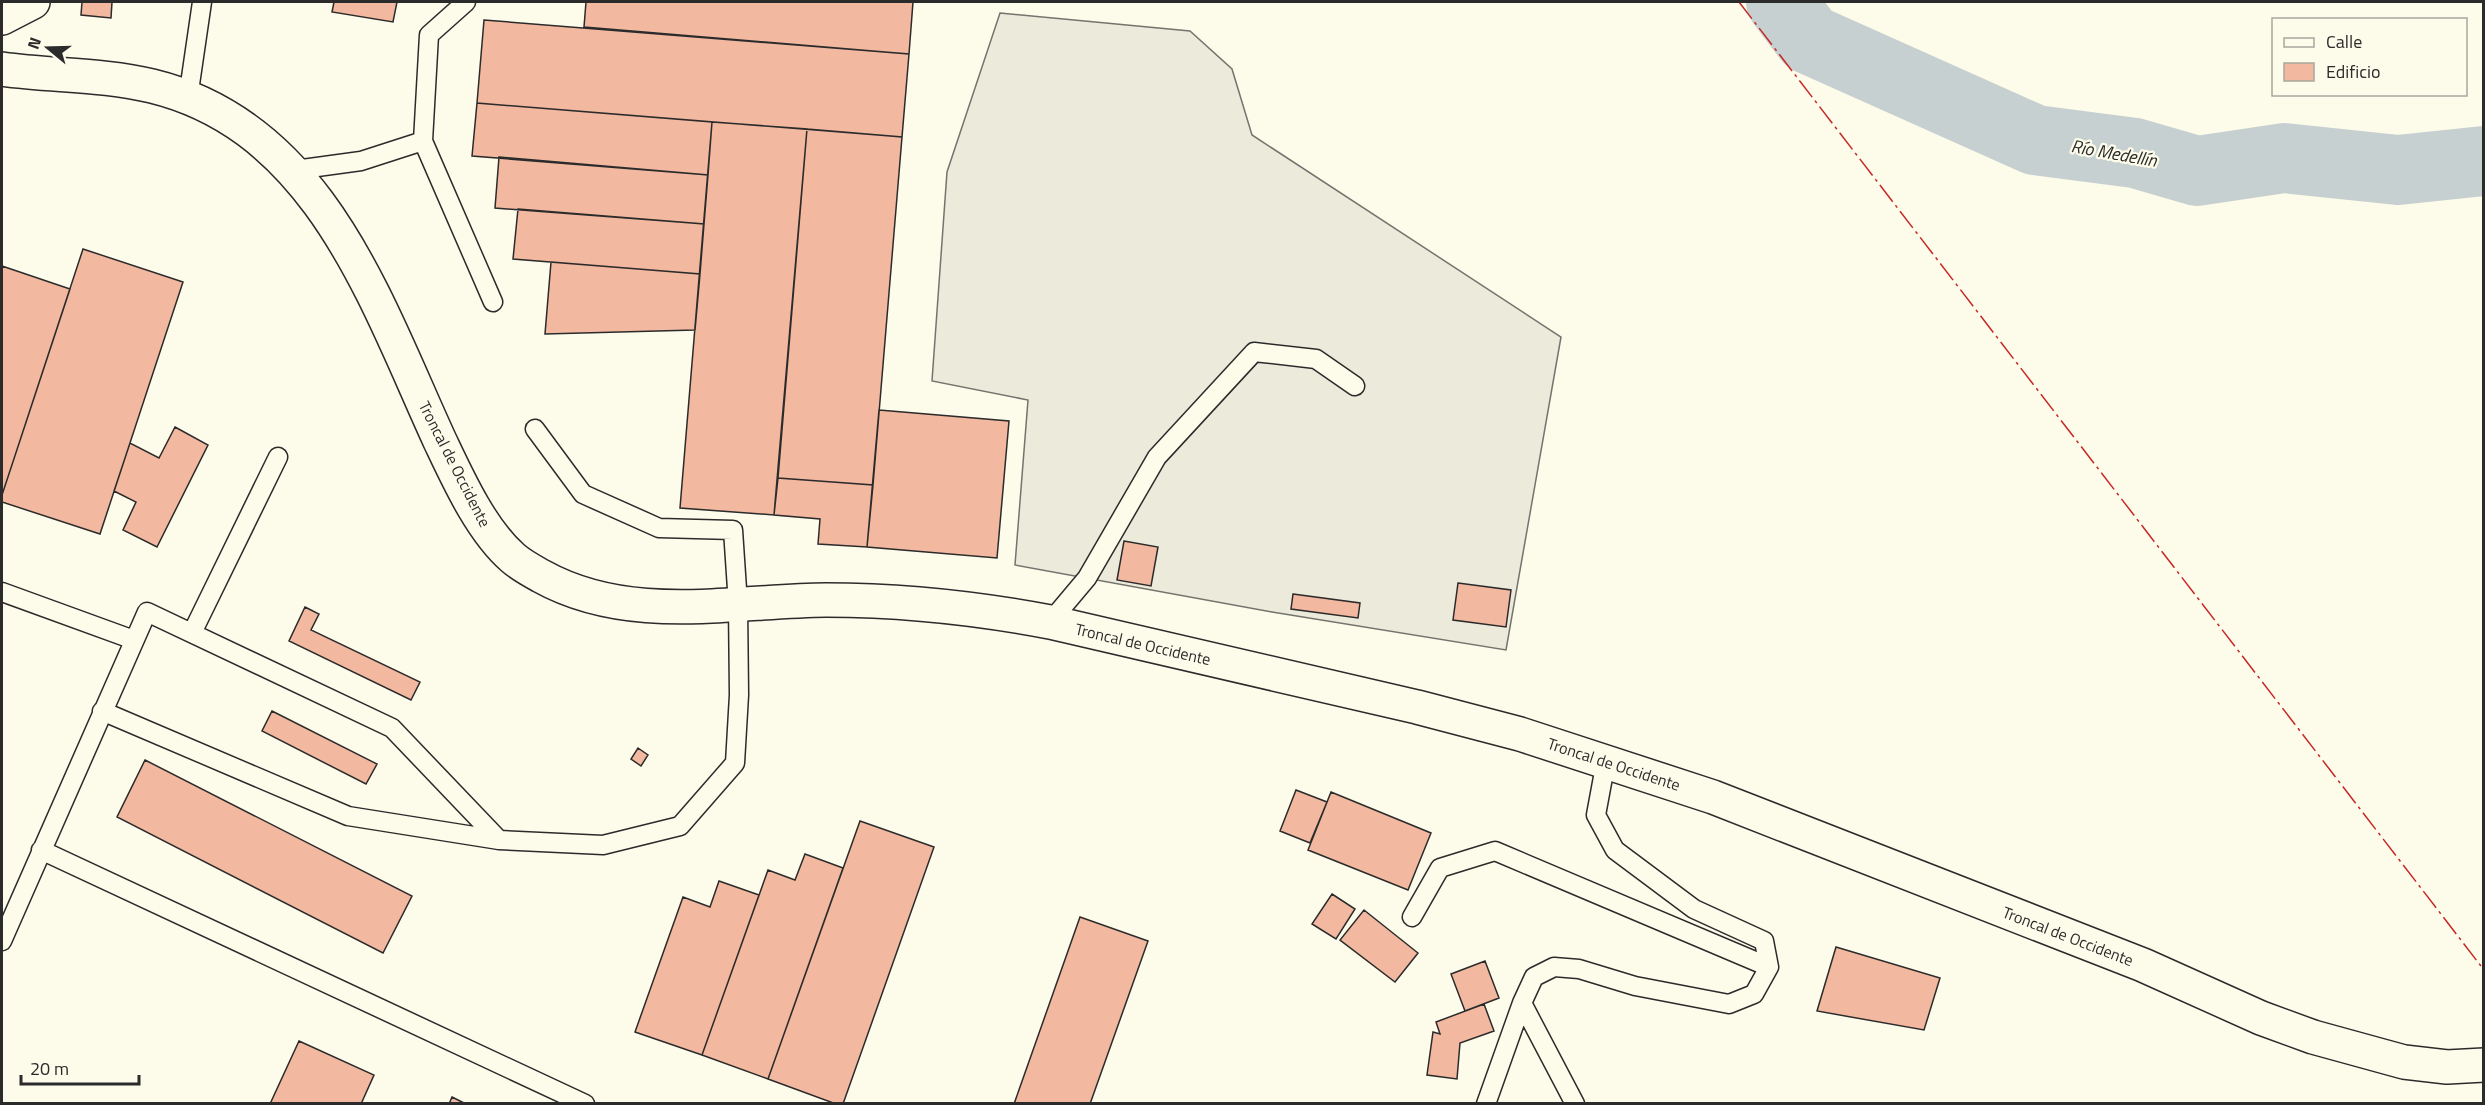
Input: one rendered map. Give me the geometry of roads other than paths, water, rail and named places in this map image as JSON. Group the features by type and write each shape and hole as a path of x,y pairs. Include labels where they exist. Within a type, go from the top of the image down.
{"main road":[{"path":"2,18 33,2"},
{"name":"Troncal de Occidente","path":"2,69 120,79 188,98 224,115 265,144 295,170 353,252 454,470 490,533 514,560 544,577 599,600 675,608 826,600 989,611 1050,622 1417,706 1606,760 1724,801 2143,965 2261,1018 2313,1036 2404,1062 2447,1067 2484,1065"}],"lane":[{"path":"188,98 202,2"},
{"path":"466,2 429,35 423,141 493,302"},
{"path":"295,170 361,162 423,141"},
{"path":"1050,622 1087,578 1156,458 1254,352 1316,359 1355,386"},
{"path":"102,711 348,816 499,840 603,845 680,826 735,763 739,695 738,604 733,530 659,528 582,494 535,429"},
{"path":"192,633 278,457"},
{"path":"2,592 134,640"},
{"path":"2,941 147,612 392,729 499,840"},
{"path":"1486,1104 1522,1003 1534,977 1554,967 1579,969 1635,986 1729,1004 1754,994 1769,967 1764,941 1694,909 1615,850 1596,815 1606,760"},
{"path":"41,850 585,1104"},
{"path":"1412,917 1440,868 1495,850 1769,967"},
{"path":"1522,1003 1575,1104"}],"waterway":[{"name":"Río Medellín","path":"1781,2 1809,39 2035,140 2135,153 2197,171 2284,158 2398,170 2484,161"}]}
